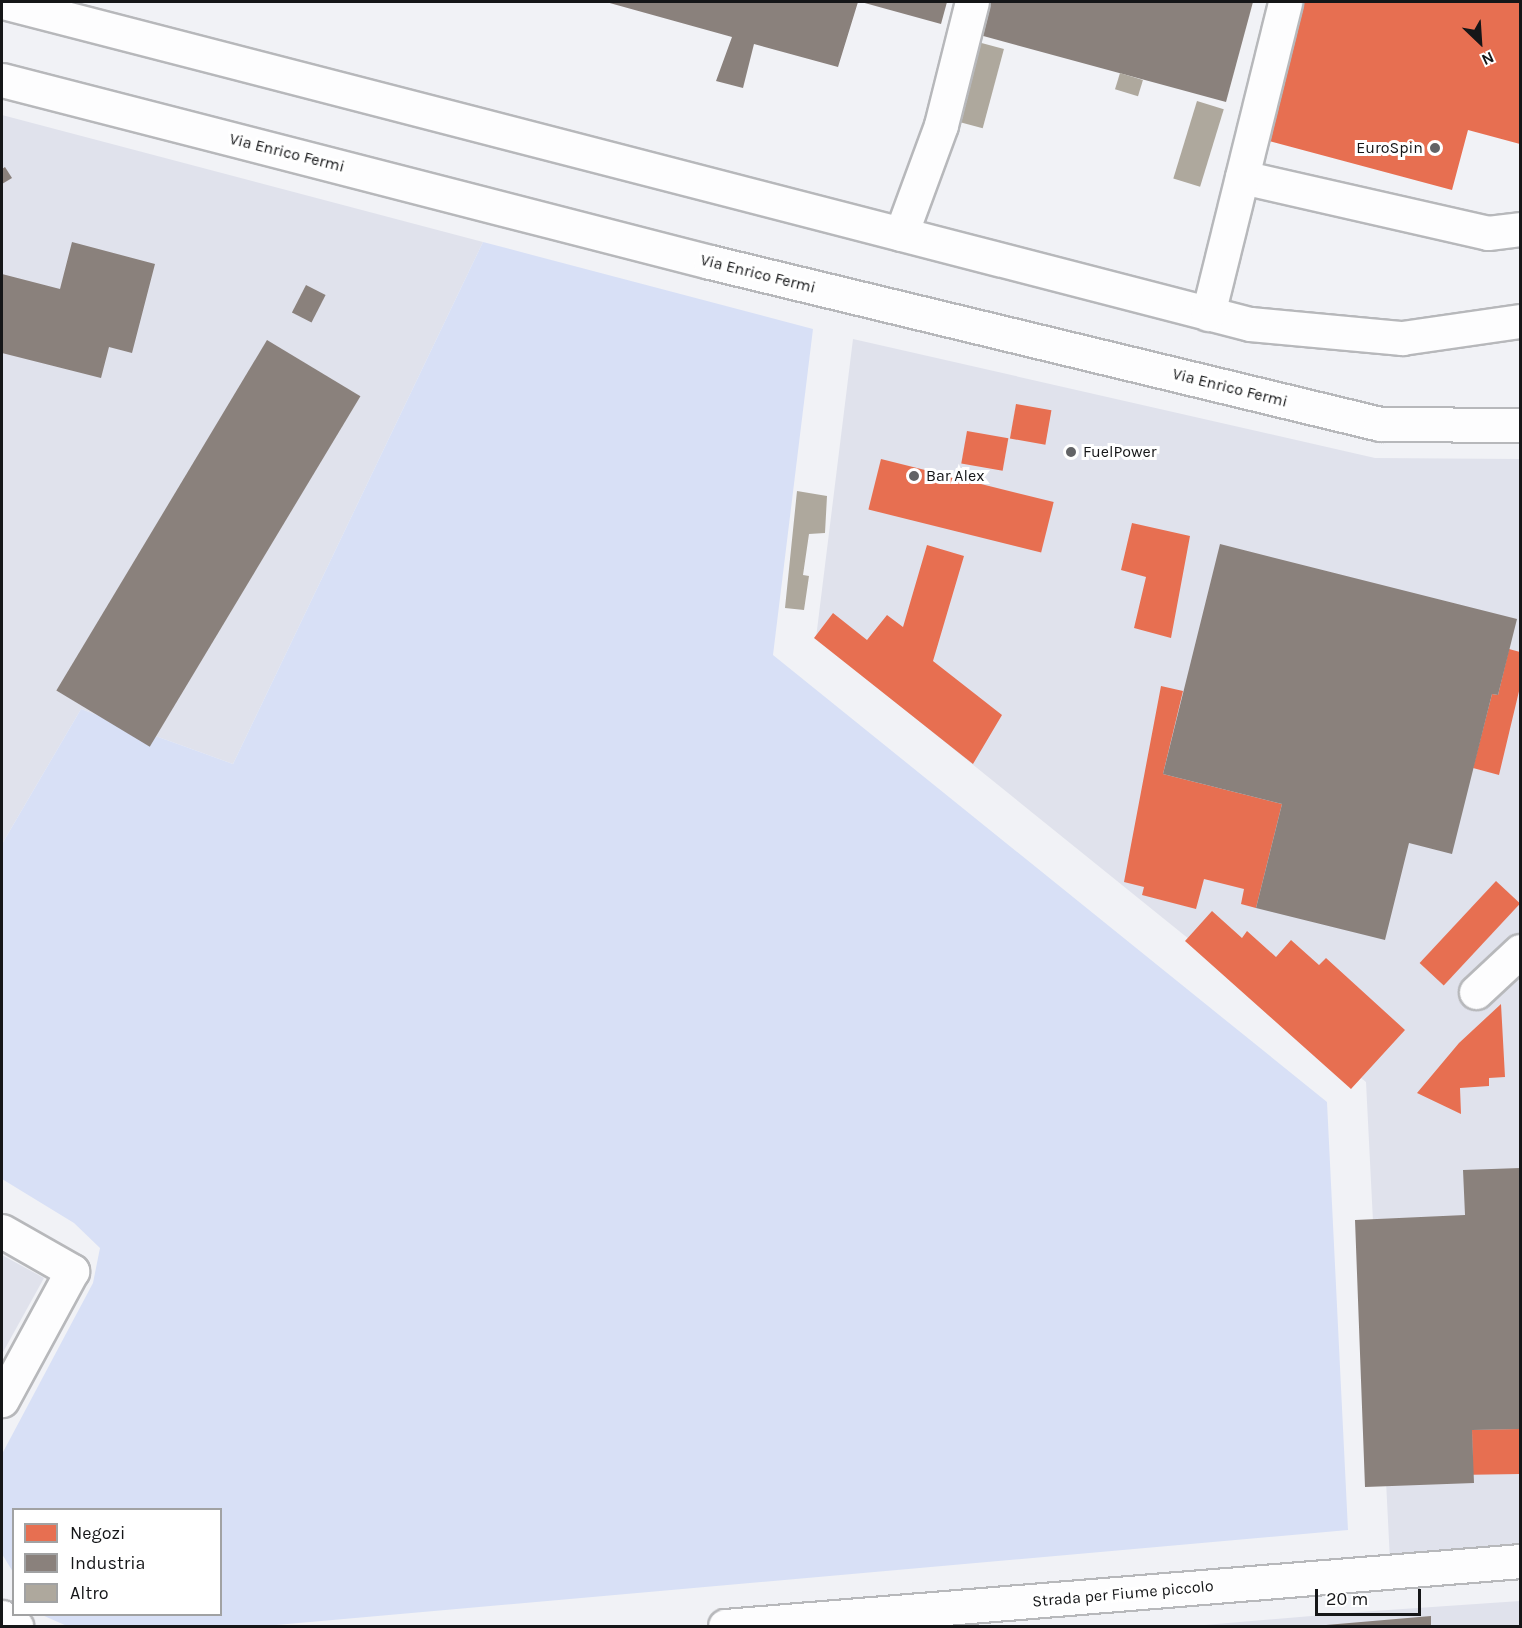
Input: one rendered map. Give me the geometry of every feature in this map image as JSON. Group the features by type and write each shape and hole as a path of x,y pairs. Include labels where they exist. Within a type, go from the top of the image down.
{"street":[{"path":"3,2 1250,324 1402,338 1521,321"},
{"path":"901,234 941,125 972,2"},
{"path":"1208,314 1285,2"},
{"name":"Via Enrico Fermi","path":"2,80 710,262 1380,424 1521,425"},
{"path":"1242,177 1488,234 1521,229"},
{"path":"1476,992 1521,951"},
{"path":"2,1231 72,1271 2,1400"},
{"name":"Strada per Fiume piccolo","path":"725,1626 1521,1561"},
{"path":"2,1617 16,1626"}],"shaded area":[{"path":"2,115 483,242 233,764 81,709 2,844"},
{"path":"483,242 813,329 773,655 1327,1102 1348,1530 265,1626 67,1626 44,1616 222,1616 222,1508 12,1508 12,1570 2,1554 2,1454 93,1283 100,1248 74,1223 2,1179 2,844 81,709 233,764"},
{"path":"853,339 1375,458 1520,459 1520,1543 1390,1561 1366,1082 816,638"},
{"path":"2,1255 44,1278 2,1354"},
{"path":"1520,1601 1520,1626 1193,1626 1359,1612"}],"building: Negozi":[{"path":"1299,2 1520,2 1520,144 1468,130 1452,190 1262,139"},
{"path":"1016,404 1051,410 1045,445 1010,438"},
{"path":"967,431 1008,438 1003,471 961,463"},
{"path":"881,459 1054,502 1041,553 868,509"},
{"path":"1132,523 1190,536 1171,638 1134,628 1146,577 1121,570"},
{"path":"927,545 964,556 933,661 1002,715 973,764 814,638 833,613 867,640 887,615 903,627"},
{"path":"1509,649 1520,652 1520,687 1499,775 1473,768 1492,694 1498,695"},
{"path":"1161,686 1183,691 1163,774 1282,804 1256,908 1241,904 1244,889 1204,879 1196,909 1142,895 1144,887 1124,882"},
{"path":"1496,881 1520,904 1444,985 1420,963"},
{"path":"1212,911 1242,938 1247,931 1276,957 1291,940 1319,965 1326,958 1405,1030 1351,1089 1185,941"},
{"path":"1501,1004 1505,1077 1489,1078 1489,1086 1460,1088 1461,1114 1417,1093 1459,1043"},
{"path":"1519,1429 1520,1474 1473,1475 1472,1430"}],"building: Industria":[{"path":"606,2 858,2 838,67 754,44 743,88 716,81 732,37"},
{"path":"861,2 947,2 941,24"},
{"path":"984,2 1253,2 1226,102 976,34"},
{"path":"5,167 12,178 2,184 2,169"},
{"path":"72,242 155,264 132,353 109,347 101,378 2,353 2,274 60,289"},
{"path":"306,285 326,295 312,323 292,313"},
{"path":"267,340 360,396 150,747 56,691"},
{"path":"1220,544 1517,619 1498,695 1492,694 1452,854 1409,843 1385,940 1256,908 1282,804 1163,774"},
{"path":"1520,1168 1520,1429 1472,1430 1474,1483 1365,1487 1355,1220 1465,1215 1463,1170"},
{"path":"1431,1616 1431,1626 1326,1626 1326,1625"}],"building: Altro":[{"path":"974,41 1004,49 983,128 953,120"},
{"path":"1120,73 1143,80 1138,96 1115,89"},
{"path":"1197,101 1224,109 1200,187 1173,178"},
{"path":"797,491 827,496 825,533 809,534 803,575 809,576 804,610 785,608"}],"place":[{"name":"EuroSpin","path":"1435,148"},
{"name":"FuelPower","path":"1071,452"},
{"name":"Bar Alex","path":"914,476"}]}
